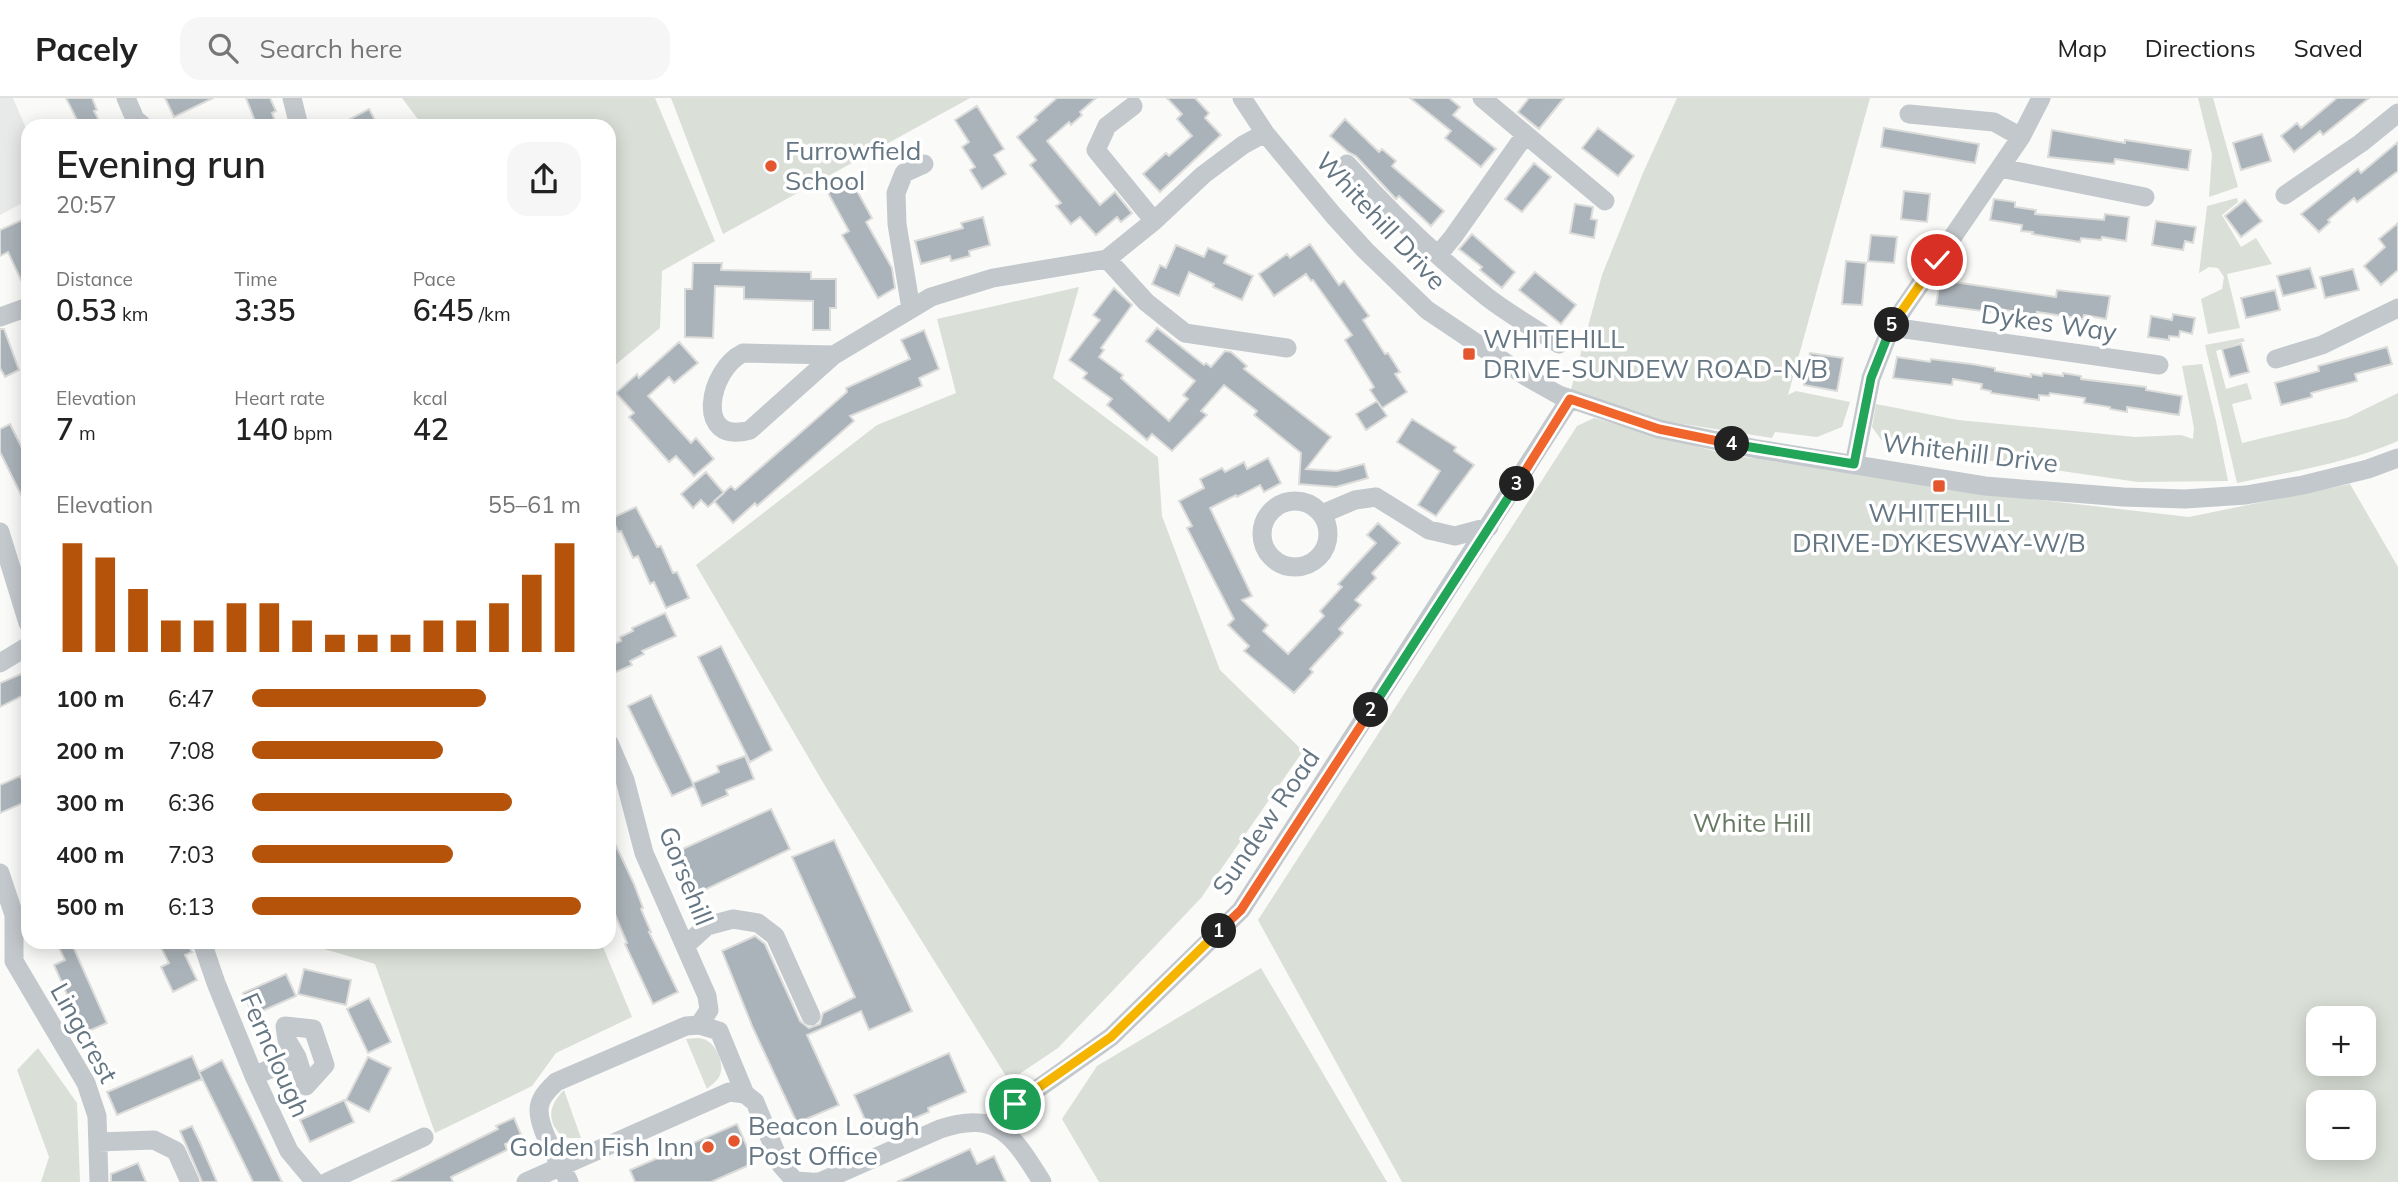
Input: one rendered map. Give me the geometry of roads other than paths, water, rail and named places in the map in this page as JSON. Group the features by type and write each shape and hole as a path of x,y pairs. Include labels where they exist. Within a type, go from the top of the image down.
{"street":[{"path":"126,98 135,119"},
{"path":"292,98 297,119"},
{"name":"Whitehill Drive","path":"1242,98 1265,133 1334,216 1427,310 1527,377 1570,399 1659,429 1757,449 1985,486 2185,499 2246,495 2303,485 2368,469 2398,458"},
{"path":"1482,98 1605,201"},
{"path":"1497,112 1512,98"},
{"path":"1854,464 1871,378 1891,327 2021,137 2041,98"},
{"path":"1133,106 1107,126 1096,150 1154,221"},
{"path":"2285,195 2361,143 2398,113"},
{"path":"1909,114 1994,122 2021,137"},
{"path":"834,355 743,353 734,357 717,382 712,404 713,419 723,430 738,434 750,430 834,355 931,297 993,278 1107,259 1154,221 1203,175 1243,145 1265,133"},
{"path":"1438,255 1525,135"},
{"path":"911,309 897,224 896,193 904,173 924,164"},
{"path":"1347,164 1371,191 1438,255 1489,299 1559,344"},
{"path":"2000,168 2144,197"},
{"path":"1107,259 1146,302 1185,333 1287,348"},
{"path":"2276,359 2322,345 2398,308"},
{"path":"0,317 21,310"},
{"name":"Dykes Way","path":"1891,327 2159,365"},
{"name":"Sundew Road","path":"988,1124 1111,1037 1241,910 1570,399"},
{"path":"1321,514 1355,500 1376,497 1429,530 1455,536 1489,527"},
{"path":"0,531 21,600"},
{"path":"0,663 21,650"},
{"name":"Gorsehill","path":"616,759 625,780 644,853 706,996 709,1010 699,1025"},
{"name":"Lingcrest","path":"0,873 13,915 13,961 86,1083 97,1116 99,1182"},
{"path":"685,946 706,926 733,919 758,923 775,936 811,1016"},
{"name":"Fernclough","path":"204,949 254,1076 289,1151 315,1182"},
{"path":"565,1173 545,1132 539,1110 543,1095 556,1082 686,1026 699,1025 719,1031 746,1094 755,1102 781,1165 795,1181 820,1182 948,1126 965,1122 988,1124 1017,1142 1042,1182"},
{"path":"254,1076 297,1057"},
{"path":"526,1182 565,1173 729,1092 746,1094"},
{"path":"327,1182 424,1137"},
{"path":"98,1142 154,1140 176,1151 190,1182"}],"place":[{"name":"Furrowfield School","path":"771,166"},
{"name":"WHITEHILL DRIVE-SUNDEW ROAD-N/B","path":"1469,354"},
{"name":"WHITEHILL DRIVE-DYKESWAY-W/B","path":"1939,486"},
{"name":"Beacon Lough Post Office","path":"734,1141"},
{"name":"Golden Fish Inn","path":"708,1147"}],"park label":[{"name":"White Hill","path":"1752,823"}]}
